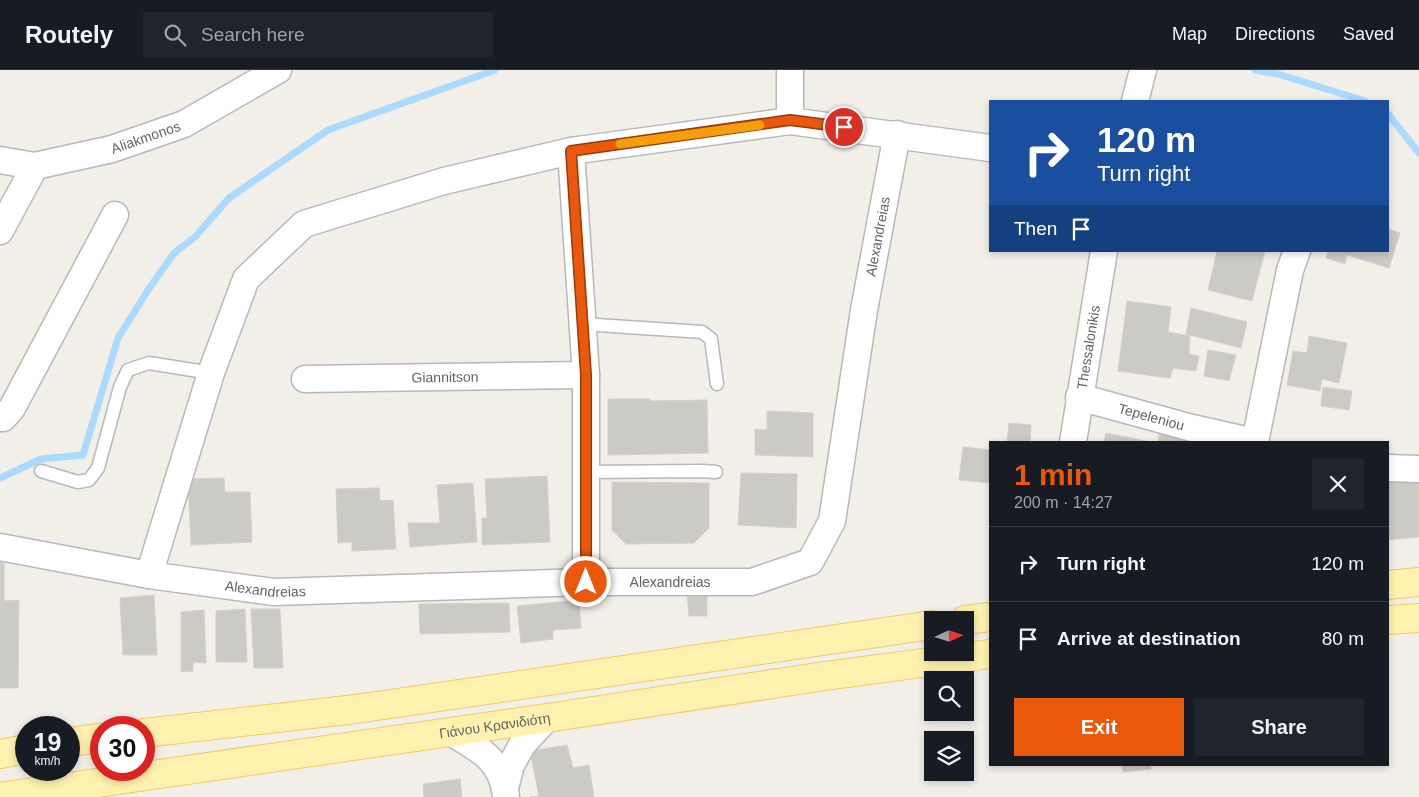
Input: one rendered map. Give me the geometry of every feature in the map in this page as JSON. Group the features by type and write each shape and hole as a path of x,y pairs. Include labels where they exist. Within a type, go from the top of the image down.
{"main road":[{"path":"1389,585 1419,582"},
{"path":"974,619 989,617"},
{"path":"1389,620 1419,618"},
{"path":"155,732 356,709 924,626"},
{"name":"Γιάνου Κρανιδιότη","path":"0,797 548,718 815,677 989,654"},
{"path":"0,754 15,751"}],"street":[{"name":"Aliakmonos","path":"0,160 35,166 112,149 184,124 278,70"},
{"path":"790,70 790,120"},
{"path":"1135,100 1143,70"},
{"path":"150,576 210,373 246,279 304,224 444,180 571,151 790,120 989,148"},
{"name":"Alexandreias","path":"0,547 150,576 274,592 586,582 752,582 810,562 832,521 864,310 897,134"},
{"path":"571,151 586,375 586,582"},
{"path":"0,231 35,166"},
{"path":"0,418 3,418 12,408 115,215"},
{"name":"Thessalonikis","path":"1073,441 1104,252"},
{"path":"1254,441 1290,270 1297,252"},
{"name":"Giannitson","path":"305,379 586,375"},
{"name":"Tepeleniou","path":"1079,397 1192,428 1250,441"},
{"path":"1389,468 1419,469"},
{"path":"505,792 511,766 522,745 548,718"},
{"path":"450,732 479,749 496,765 505,792"}],"lane":[{"path":"582,324 702,332 711,339 716,384"},
{"path":"41,471 78,482 89,480 98,468 120,387 128,370 149,364 210,373"},
{"path":"586,472 716,472"}],"building":[{"path":"1389,229 1400,233 1389,268 1347,255 1345,264 1326,258 1328,252 1389,252"},
{"path":"1217,252 1265,252 1252,301 1208,290"},
{"path":"1127,301 1171,307 1168,332 1190,336 1189,354 1199,356 1196,371 1173,368 1170,378 1118,371"},
{"path":"1191,308 1247,322 1241,348 1186,334"},
{"path":"1309,336 1347,343 1339,383 1322,379 1320,391 1287,385 1293,351 1307,353"},
{"path":"1208,350 1236,355 1229,381 1204,376"},
{"path":"1323,387 1352,391 1349,410 1321,406"},
{"path":"608,399 650,399 650,401 707,400 708,453 608,455"},
{"path":"767,411 813,413 813,457 755,455 755,429 767,430"},
{"path":"1009,423 1031,425 1030,441 1007,441"},
{"path":"1160,430 1191,434 1189,441 1158,441"},
{"path":"1106,433 1146,441 1104,441"},
{"path":"963,447 989,450 989,483 959,480"},
{"path":"741,473 797,474 796,528 738,525"},
{"path":"1419,475 1419,537 1389,540 1389,478"},
{"path":"547,476 550,542 482,545 482,518 487,518 485,479"},
{"path":"224,478 225,492 250,492 252,542 191,545 188,479"},
{"path":"612,482 709,483 709,528 694,543 626,544 612,530"},
{"path":"473,483 477,542 410,547 408,523 440,523 437,485"},
{"path":"379,488 380,501 393,500 396,549 352,551 352,542 338,543 336,489"},
{"path":"0,563 4,563 4,601 19,600 18,688 0,688"},
{"path":"687,592 707,592 707,616 689,616"},
{"path":"154,595 157,655 123,655 120,598"},
{"path":"579,600 581,628 553,630 553,639 521,643 517,606"},
{"path":"509,603 510,632 420,634 419,604"},
{"path":"245,609 247,662 216,662 216,611"},
{"path":"251,609 280,609 283,668 254,668"},
{"path":"204,610 206,663 193,662 193,671 181,672 181,612"},
{"path":"567,745 573,768 589,765 594,797 530,797 539,796 530,751"},
{"path":"1122,766 1151,766 1151,769 1123,772"},
{"path":"460,779 462,797 424,797 423,784"}],"waterway":[{"path":"0,478 41,459 83,455 118,338 174,253 195,237 229,198 328,130 495,70"},
{"path":"1255,70 1278,74 1362,100"},
{"path":"1389,115 1419,153"}],"slow traffic":[{"path":"620,144 760,125"}],"route":[{"path":"586,582 586,375 571,151 790,120 844,127"}]}
